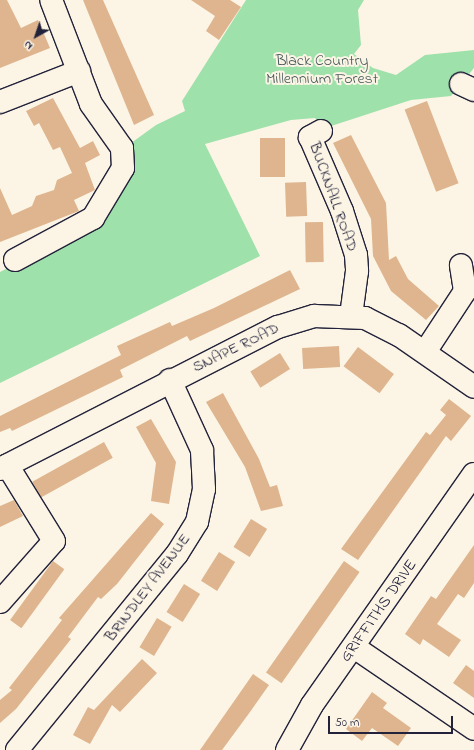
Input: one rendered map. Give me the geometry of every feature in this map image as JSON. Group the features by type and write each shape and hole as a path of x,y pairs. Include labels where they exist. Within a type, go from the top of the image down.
{"street":[{"path":"15,260 93,218 123,168 122,148 91,104 50,0"},
{"path":"0,102 79,71"},
{"name":"BUCKNALL ROAD","path":"321,131 310,137 342,211 356,254 357,271 351,316"},
{"path":"426,352 465,291 461,265"},
{"name":"SNAPE ROAD","path":"4,467 170,380 278,327 314,316 351,316 365,318 426,352 474,387"},
{"name":"BRINDLEY AVENUE","path":"17,750 177,554 196,522 204,489 202,450 170,380"},
{"path":"0,602 54,541 4,467"},
{"name":"GRIFFITHS DRIVE","path":"287,750 312,705 474,474"},
{"path":"354,647 474,729"}],"green space":[{"name":"Black Country Millennium Forest","path":"246,0 364,0 358,10 361,45 354,54 373,68 396,75 425,55 474,50 474,68 451,96 411,100 322,129 315,118 291,120 205,144 260,256 0,383 0,272 101,219 127,146 156,125 185,111 182,101"}],"building":[{"path":"0,0 7,0 21,28 38,20 50,48 0,68"},
{"path":"83,0 103,0 154,115 134,125"},
{"path":"191,0 230,0 241,7 219,40 206,31 215,16"},
{"path":"53,98 80,148 93,141 100,155 85,163 95,190 74,200 79,211 0,242 0,188 12,215 32,206 36,196 54,190 57,180 72,173 60,147 53,150 39,123 34,126 26,111"},
{"path":"427,101 459,183 436,192 405,110"},
{"path":"351,135 386,203 389,260 396,256 408,279 439,306 426,320 391,291 373,256 371,219 333,143"},
{"path":"260,138 285,138 285,177 260,177"},
{"path":"306,182 307,216 286,217 285,183"},
{"path":"305,222 323,222 324,262 306,262"},
{"path":"290,270 300,289 190,341 187,336 120,370 123,377 12,431 10,428 0,432 0,416 121,355 117,346 170,322 172,326 214,308"},
{"path":"339,346 340,367 303,369 302,348"},
{"path":"358,347 394,374 379,393 344,366"},
{"path":"280,353 290,369 260,388 250,372"},
{"path":"223,393 259,459 270,487 277,485 283,506 261,511 245,467 206,402"},
{"path":"449,399 471,416 451,441 446,436 358,560 341,549 426,432 430,435 446,415 440,410"},
{"path":"151,419 176,462 169,504 151,501 156,463 136,427"},
{"path":"104,442 113,458 41,497 32,482"},
{"path":"14,500 23,516 0,527 0,506"},
{"path":"151,513 164,524 117,584 101,599 98,597 68,637 71,639 16,709 0,723 0,700 12,690 9,688 62,620 59,618"},
{"path":"251,519 267,529 250,557 234,547"},
{"path":"474,545 474,583 464,598 458,594 437,624 461,640 449,657 423,639 420,645 405,634 431,596 436,599"},
{"path":"219,552 235,562 217,591 201,581"},
{"path":"53,561 64,569 21,628 10,620"},
{"path":"344,561 360,572 282,683 266,672"},
{"path":"184,584 200,594 183,622 167,612"},
{"path":"157,618 172,627 154,656 139,647"},
{"path":"142,659 157,673 120,712 112,705 90,744 73,735 88,707 94,710"},
{"path":"466,665 474,671 474,698 453,683"},
{"path":"253,674 269,685 222,750 200,750"},
{"path":"372,692 387,703 383,708 411,728 398,746 372,728 362,741 346,729"}]}
